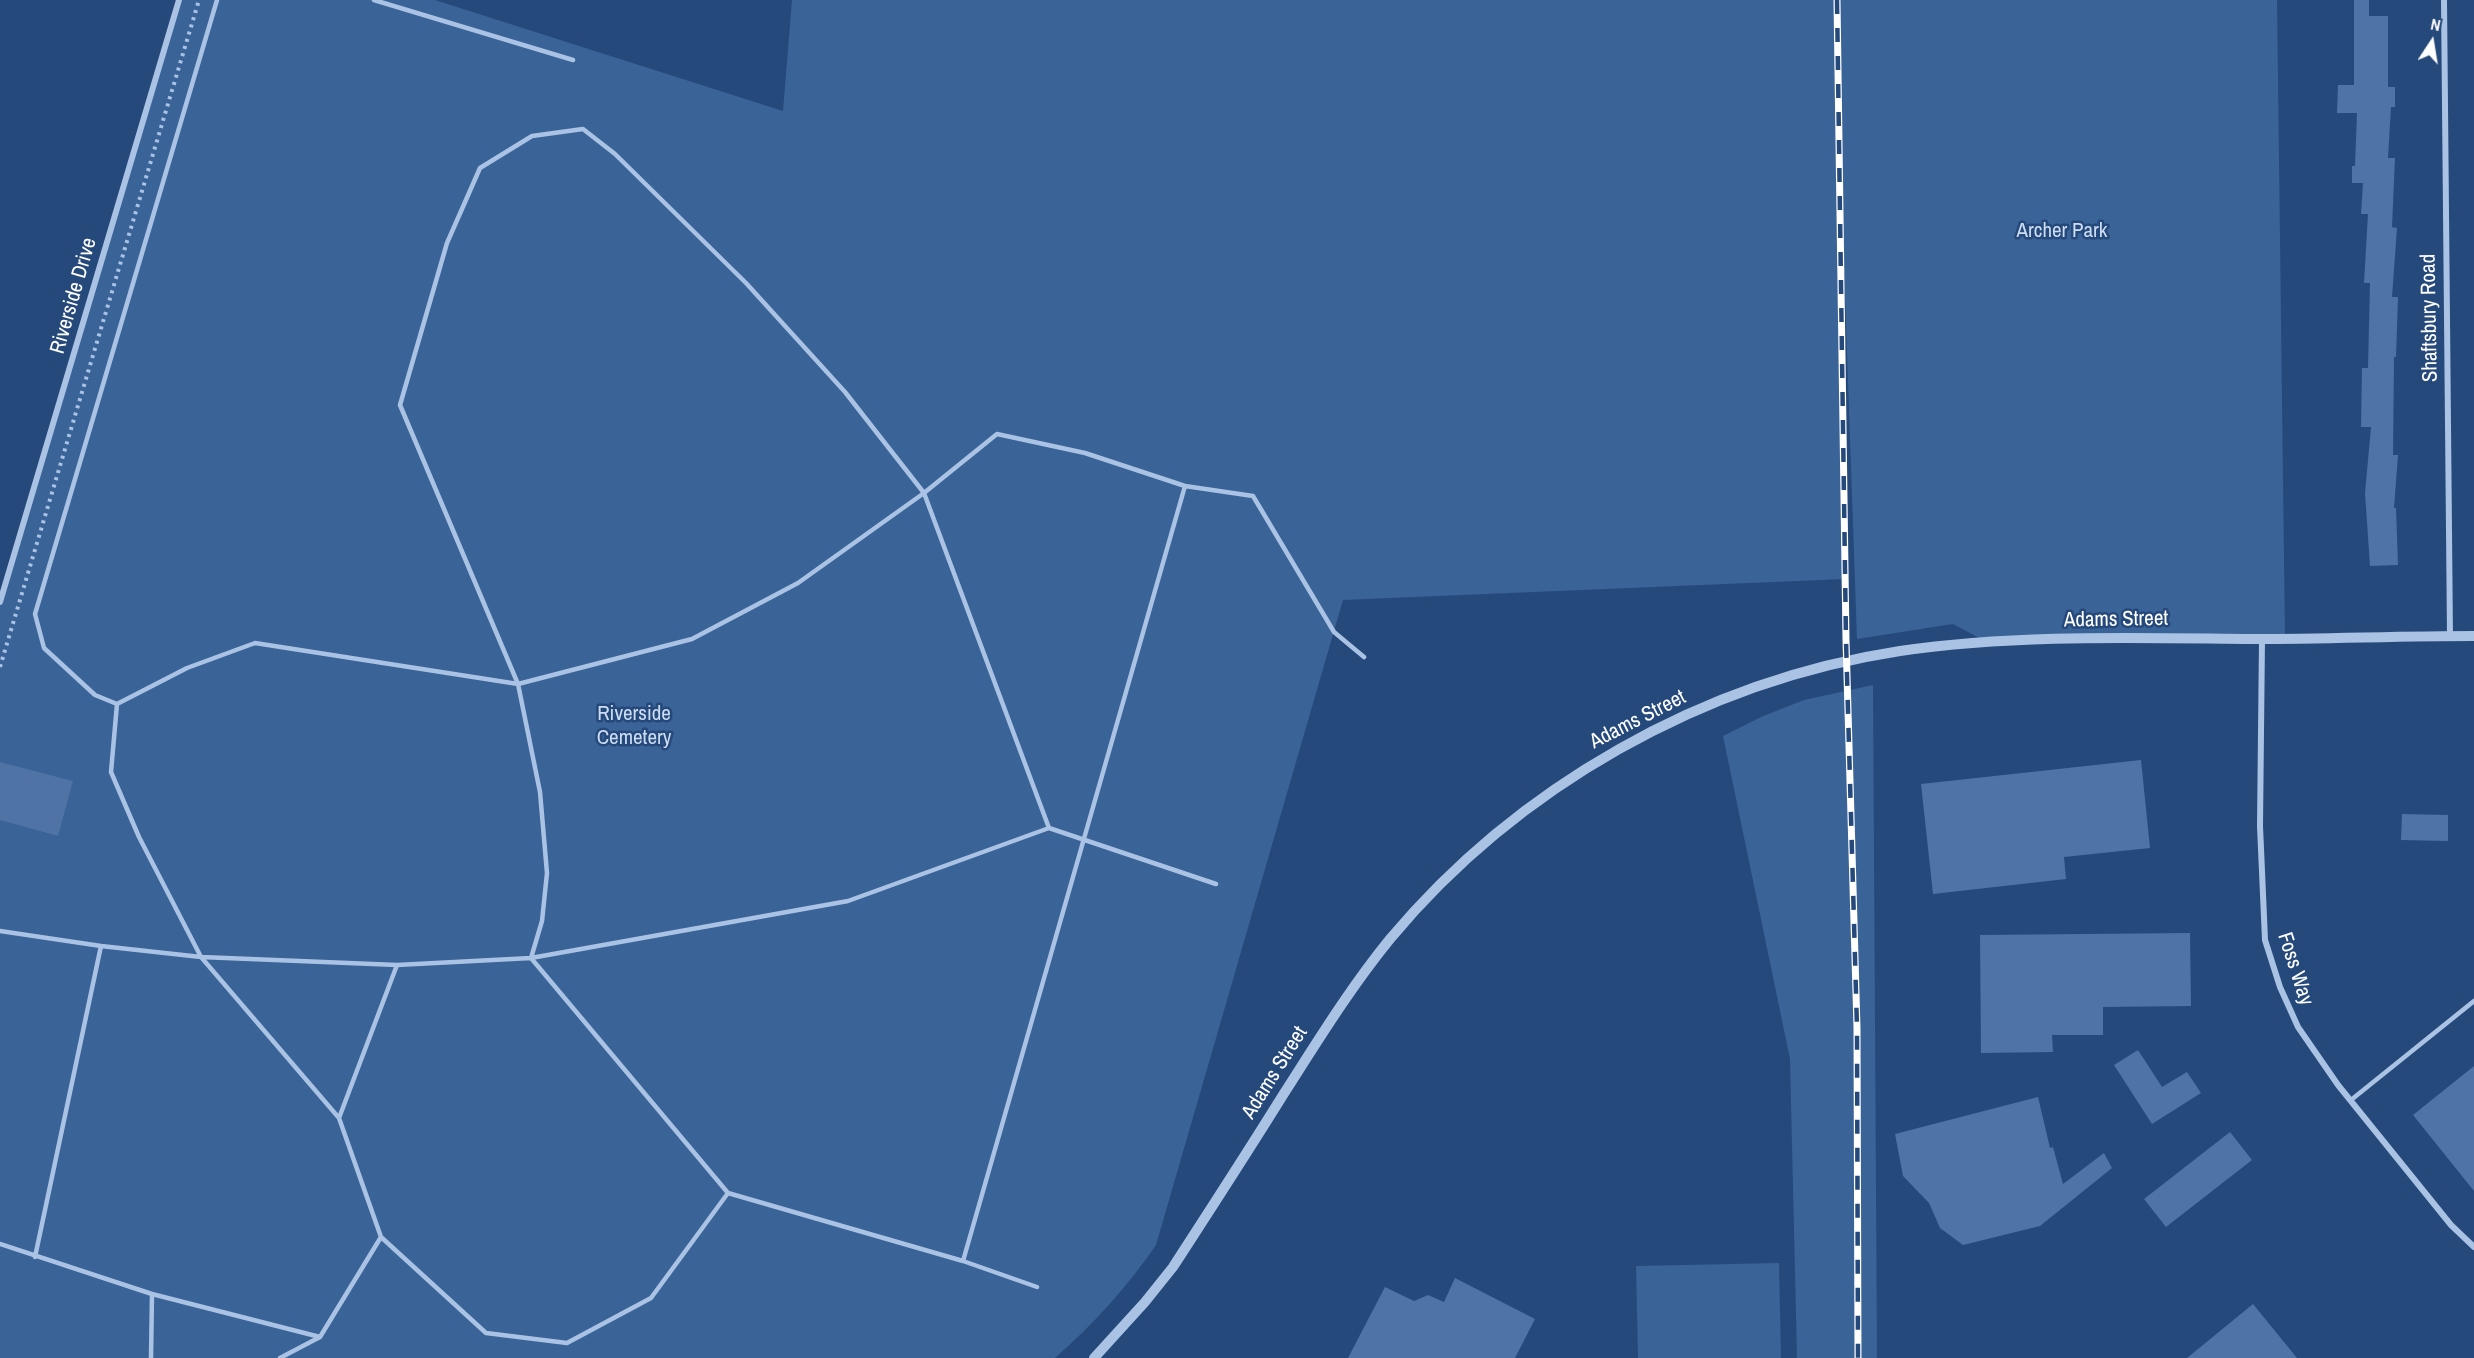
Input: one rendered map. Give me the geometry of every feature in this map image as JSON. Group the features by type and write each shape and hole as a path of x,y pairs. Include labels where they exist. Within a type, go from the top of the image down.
{"street":[{"name":"Riverside Drive","path":"0,602 179,0"},
{"name":"Shaftsbury Road","path":"2444,0 2450,636"},
{"name":"Adams Street","path":"1094,1358 1145,1302 1173,1267 1336,1011 1407,921 1454,871 1524,811 1600,760 1681,718 1765,684 1853,660 1929,647 1987,642 2109,638 2262,639 2474,636"},
{"name":"Foss Way","path":"2262,639 2260,826 2265,940 2280,987 2298,1027 2351,1100 2451,1225 2474,1247"}],"lane":[{"path":"217,0 35,614 44,648 95,695 117,704 187,668 255,644 518,684 692,639 798,583 924,493 997,434 1086,453 1185,486 1253,496 1334,632 1365,657"},
{"path":"374,0 573,60"},
{"path":"531,958 542,921 547,873 540,792 518,684 400,405 447,243 480,168 532,136 583,129 615,154 746,283 845,392 924,493 1049,828"},
{"path":"963,1261 1185,486"},
{"path":"117,704 111,772 139,837 201,957 339,1118 381,1237 486,1333 567,1342 651,1298 728,1193"},
{"path":"0,931 101,946 201,957 397,965 531,958 848,901 1049,828 1215,884"},
{"path":"35,1257 101,946"},
{"path":"531,958 728,1193 963,1261 1037,1287"},
{"path":"339,1118 397,965"},
{"path":"2351,1100 2474,1001"},
{"path":"280,1358 320,1337 381,1237"},
{"path":"0,1244 152,1294 320,1337"},
{"path":"151,1358 152,1294"}],"path":[{"path":"0,667 199,0"}],"green space":[{"name":"Riverside Cemetery","path":"179,0 435,0 783,111 792,0 2277,0 2285,638 1987,642 1953,624 1857,639 1838,95 1845,579 1343,600 1156,1245 1109,1304 1055,1358 0,1358 0,602"},
{"path":"1873,685 1877,1358 1797,1358 1790,1059 1723,736 1761,717 1804,700"},
{"path":"1779,1263 1781,1358 1638,1358 1636,1266"}],"building":[{"path":"2354,0 2369,0 2369,16 2388,16 2388,87 2395,87 2395,107 2391,107 2388,158 2395,158 2392,227 2397,228 2392,297 2398,297 2396,357 2394,357 2393,455 2398,455 2394,508 2396,508 2398,565 2370,566 2365,493 2371,427 2361,427 2362,368 2368,368 2370,283 2364,283 2368,214 2361,214 2363,183 2352,183 2357,113 2337,113 2338,85 2354,85"},
{"path":"2141,760 2150,848 2064,857 2066,879 1933,894 1921,784"},
{"path":"0,762 73,781 58,836 0,820"},
{"path":"2402,814 2448,815 2448,841 2401,840"},
{"path":"2190,933 2191,1006 2103,1007 2103,1035 2052,1035 2053,1052 1981,1053 1980,935"},
{"path":"2138,1050 2162,1087 2187,1072 2201,1093 2152,1124 2114,1065"},
{"path":"2474,1066 2474,1191 2413,1115"},
{"path":"2038,1097 2050,1148 2053,1147 2063,1184 2104,1153 2112,1168 2040,1226 1963,1245 1940,1228 1929,1203 1903,1176 1895,1134"},
{"path":"2230,1132 2252,1160 2166,1227 2144,1199"},
{"path":"1455,1278 1535,1319 1515,1358 1348,1358 1385,1287 1414,1301 1428,1295 1444,1302"},
{"path":"2253,1304 2297,1358 2187,1358"}],"railway":[{"path":"1837,0 1846,640 1857,1028 1858,1358"}],"park label":[{"name":"Archer Park","path":"2062,231"}]}
